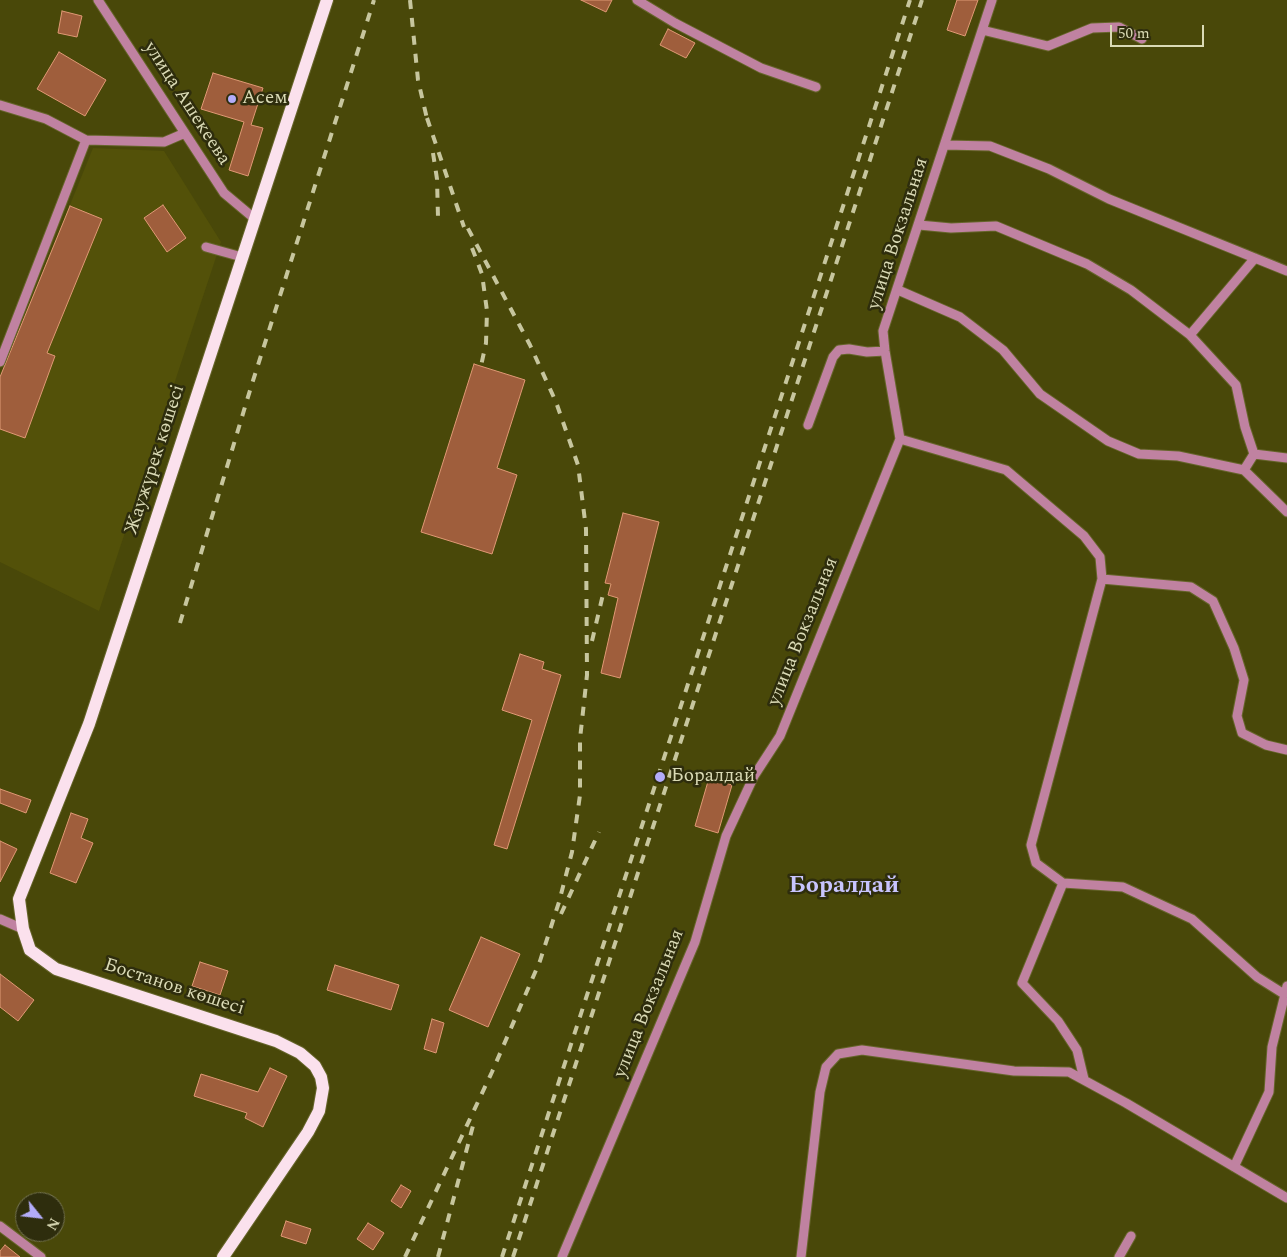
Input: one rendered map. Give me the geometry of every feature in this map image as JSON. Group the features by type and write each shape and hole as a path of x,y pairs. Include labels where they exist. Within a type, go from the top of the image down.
{"main road":[{"name":"Жаужүрек көшесі","path":"23,929 19,899 89,724 327,0"},
{"name":"Бостанов көшесі","path":"23,929 30,950 56,969 276,1041 308,1060 321,1077 320,1105 308,1132 223,1257"}],"street":[{"name":"улица Ашекеева","path":"98,0 224,193 255,219"},
{"path":"637,0 675,23 761,68 816,87"},
{"name":"улица Вокзальная","path":"562,1257 695,942 726,836 754,776 780,736 900,439 885,351 884,332 992,0"},
{"path":"982,30 1048,46 1092,28 1119,27 1142,39"},
{"path":"0,105 46,119 86,140 164,142 185,133"},
{"path":"0,362 86,140"},
{"path":"945,145 990,146 1049,169 1109,200 1287,271"},
{"path":"920,225 951,228 996,226 1087,264 1131,290 1190,335 1236,385 1245,427 1254,454"},
{"path":"206,247 242,257"},
{"path":"1190,335 1255,258"},
{"path":"898,290 960,317 1003,350 1040,394 1108,441 1139,454 1178,456 1244,470 1287,512"},
{"path":"808,425 833,357 839,350 885,351"},
{"path":"900,439 1006,470 1084,536 1100,557 1102,579 1031,845 1036,863 1063,883 1123,887 1192,919 1257,977 1285,990 1272,1047 1270,1092 1234,1167"},
{"path":"1244,470 1254,454"},
{"path":"1254,454 1287,458"},
{"path":"1102,579 1192,587 1213,601 1234,648 1244,680 1237,716 1242,733 1266,745 1287,750"},
{"path":"1063,883 1022,983 1058,1021 1077,1050 1084,1079"},
{"path":"0,919 23,929"},
{"path":"801,1257 820,1092 826,1067 838,1054 862,1050 1014,1071 1069,1072 1287,1198"},
{"path":"0,1226 41,1257"},
{"path":"1120,1257 1132,1236"}],"shaded area":[{"path":"93,148 164,151 221,242 99,611 0,562 0,378"}],"building":[{"path":"581,0 612,0 606,12"},
{"path":"957,0 978,0 965,36 947,30"},
{"path":"62,11 82,16 77,37 58,33"},
{"path":"668,29 695,43 686,58 660,45"},
{"path":"59,52 106,80 85,116 37,89"},
{"name":"Асем","path":"213,73 263,88 251,125 263,128 248,176 229,170 244,122 201,109"},
{"path":"163,205 186,238 167,252 144,218"},
{"path":"70,206 102,219 47,353 55,356 25,438 0,429 0,377"},
{"path":"474,364 525,380 497,468 517,475 492,554 421,532"},
{"path":"623,513 659,522 620,678 601,673 618,598 608,595 611,584 605,583"},
{"path":"520,654 544,662 542,669 561,675 507,849 494,845 532,720 502,710"},
{"name":"Боралдай","path":"709,778 732,785 718,833 695,826"},
{"path":"0,789 31,800 26,813 0,803"},
{"path":"71,813 88,819 81,838 93,843 76,883 50,873"},
{"path":"0,841 17,849 0,882"},
{"path":"481,937 520,954 488,1027 449,1010"},
{"path":"200,962 228,971 220,995 192,986"},
{"path":"335,965 399,985 391,1010 327,990"},
{"path":"0,974 34,1000 18,1021 0,1007"},
{"path":"432,1019 444,1023 436,1053 424,1049"},
{"path":"270,1068 287,1076 263,1127 245,1118 247,1113 194,1096 201,1074 258,1092"},
{"path":"401,1185 411,1191 401,1208 391,1201"},
{"path":"286,1221 311,1229 306,1244 281,1236"},
{"path":"368,1223 384,1233 373,1250 357,1239"},
{"path":"5,1245 20,1257 0,1257 0,1251"}],"railway":[{"path":"180,623 251,387 374,0"},
{"path":"410,0 418,80 428,123"},
{"path":"502,1257 910,0"},
{"path":"513,1257 922,0"},
{"path":"427,118 464,227"},
{"path":"433,153 437,179 438,217"},
{"path":"405,1257 492,1072 540,961 559,902 572,852 580,795 580,739 587,675 586,529 578,465 556,402 530,345 464,221"},
{"path":"472,248 482,274 487,311 486,343 481,366"},
{"path":"592,641 604,590"},
{"path":"561,914 599,832"},
{"path":"438,1257 474,1122"}],"place":[{"name":"Асем","path":"232,99"},
{"name":"Боралдай","path":"660,777"}],"district":[{"name":"Боралдай","path":"844,887"}]}
